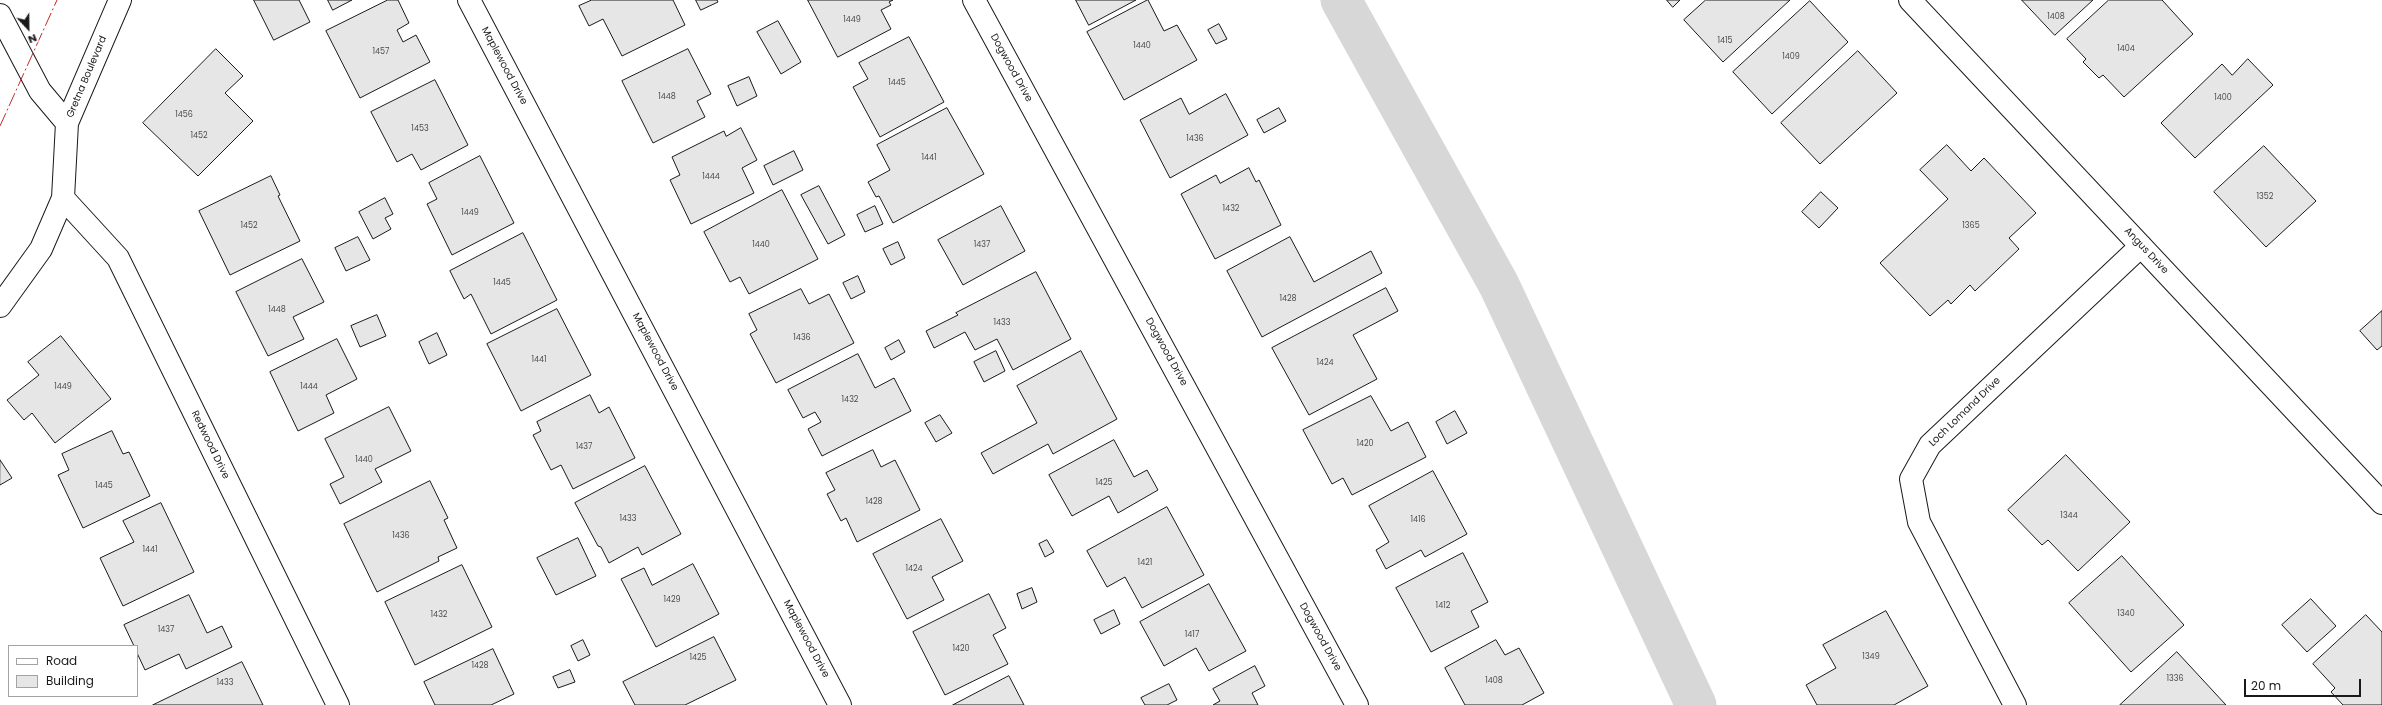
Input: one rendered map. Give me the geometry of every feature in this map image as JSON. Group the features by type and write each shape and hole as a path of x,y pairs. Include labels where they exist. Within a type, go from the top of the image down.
{"street":[{"name":"Gretna Boulevard","path":"0,306 41,248 63,198 67,123 120,0"},
{"name":"Maplewood Drive","path":"470,0 840,705"},
{"name":"Dogwood Drive","path":"974,0 1358,705"},
{"name":"Angus Drive","path":"1910,0 2382,504"},
{"path":"0,15 40,91 67,123"},
{"name":"Redwood Drive","path":"63,198 118,258 338,705"},
{"name":"Loch Lomand Drive","path":"2015,705 1919,522 1911,479 1930,445 2141,246"}],"building":[{"path":"254,0 299,0 310,22 274,40"},
{"path":"328,0 352,0 333,10"},
{"path":"388,0 398,0 409,23 397,30 403,42 416,35 430,62 360,98 326,31"},
{"path":"592,0 673,0 685,25 622,56 603,19 589,26 579,6"},
{"path":"696,0 717,0 718,2 701,10"},
{"path":"808,0 893,0 889,2 891,5 881,10 891,29 838,57"},
{"path":"1076,0 1136,0 1089,25"},
{"path":"1148,0 1164,31 1177,25 1197,60 1124,100 1087,32"},
{"path":"1667,0 1680,0 1673,7"},
{"path":"1706,0 1790,0 1723,62 1684,20"},
{"path":"2022,0 2093,0 2055,35"},
{"path":"2109,0 2162,0 2193,34 2124,97 2103,75 2099,78 2083,62 2086,59 2067,39"},
{"path":"1810,1 1848,42 1772,114 1733,72"},
{"path":"778,21 801,62 781,74 757,32"},
{"path":"1219,24 1227,39 1216,44 1208,30"},
{"path":"909,37 944,102 880,137 853,87 868,79 859,63"},
{"path":"216,49 243,76 225,93 253,121 198,176 143,123"},
{"path":"688,49 711,94 697,101 705,117 653,143 622,81"},
{"path":"1858,51 1897,93 1820,164 1781,123"},
{"path":"2248,59 2273,85 2195,158 2161,123 2222,64 2232,75"},
{"path":"749,77 757,96 737,106 728,86"},
{"path":"435,80 468,145 421,170 412,154 397,162 371,112"},
{"path":"1226,94 1248,135 1170,178 1140,120 1181,98 1189,114"},
{"path":"947,108 984,174 893,223 879,196 876,197 868,182 890,170 877,145"},
{"path":"1279,108 1286,121 1264,133 1257,120"},
{"path":"741,128 757,160 742,168 754,193 691,224 670,180 680,175 672,157 724,131 726,136"},
{"path":"1947,145 1971,171 1984,158 2036,213 2009,238 2019,249 1975,291 1970,285 1951,304 1948,300 1930,316 1880,263 1948,199 1920,170"},
{"path":"2264,146 2316,201 2266,247 2214,192"},
{"path":"794,151 803,170 773,185 764,166"},
{"path":"480,156 514,223 452,255 427,204 437,199 429,183"},
{"path":"1249,168 1256,182 1259,180 1281,225 1215,259 1181,194 1216,175 1220,183"},
{"path":"271,176 280,195 278,196 300,241 230,275 199,211"},
{"path":"819,186 845,235 828,244 801,195"},
{"path":"782,190 818,259 749,294 740,277 730,282 704,232"},
{"path":"1821,192 1838,208 1819,228 1802,212"},
{"path":"385,198 393,214 385,218 391,229 373,239 359,212"},
{"path":"875,206 883,224 865,232 857,215"},
{"path":"1001,206 1025,251 963,285 938,240"},
{"path":"523,233 557,300 491,334 471,294 464,299 450,271"},
{"path":"358,237 370,260 346,271 335,248"},
{"path":"1290,237 1314,282 1371,251 1382,273 1262,337 1227,271"},
{"path":"898,242 905,258 891,265 883,249"},
{"path":"302,259 324,302 293,317 304,339 268,356 236,292"},
{"path":"1036,272 1071,339 1013,370 997,339 975,350 965,332 934,348 926,331 958,315 956,313"},
{"path":"858,276 865,292 851,299 843,283"},
{"path":"1386,288 1398,311 1353,335 1377,379 1309,415 1272,348"},
{"path":"801,289 809,304 829,294 854,343 776,383 750,334 757,330 749,314"},
{"path":"557,309 591,375 521,411 487,344"},
{"path":"2382,311 2382,346 2377,350 2360,331"},
{"path":"377,315 386,336 360,347 351,326"},
{"path":"437,333 447,355 429,364 419,342"},
{"path":"61,336 111,399 55,443 32,413 24,420 7,400 39,375 28,362"},
{"path":"337,339 357,379 326,395 334,413 298,431 270,372"},
{"path":"899,340 905,352 891,360 885,348"},
{"path":"996,351 1005,371 984,382 974,362"},
{"path":"1081,351 1117,419 1053,454 1048,444 993,474 981,453 1037,423 1017,386"},
{"path":"858,354 875,388 894,378 911,411 822,456 808,429 821,422 815,412 803,418 788,390"},
{"path":"590,395 599,413 609,407 635,458 573,489 561,465 551,470 533,435 541,431 537,422"},
{"path":"1371,396 1391,431 1408,422 1426,457 1352,495 1343,478 1332,484 1303,430"},
{"path":"389,407 411,451 375,469 382,482 340,504 330,484 344,477 325,439"},
{"path":"1455,411 1467,433 1447,444 1436,422"},
{"path":"940,415 952,433 936,442 925,423"},
{"path":"112,431 123,454 129,452 150,496 83,528 58,475 69,470 62,454"},
{"path":"1114,440 1134,477 1147,470 1158,490 1118,513 1109,496 1072,516 1049,475"},
{"path":"873,450 881,467 895,460 920,510 857,542 846,518 841,521 827,494 835,490 826,473"},
{"path":"2066,455 2130,522 2078,571 2048,540 2042,545 2008,510"},
{"path":"0,460 12,478 0,485"},
{"path":"645,466 681,534 642,555 638,547 609,563 575,503"},
{"path":"1433,471 1467,534 1425,557 1421,550 1386,569 1376,550 1389,542 1369,506"},
{"path":"430,481 448,518 444,520 457,548 438,557 439,561 377,592 344,524"},
{"path":"161,503 194,572 123,606 100,558 134,542 123,521"},
{"path":"1167,507 1204,575 1142,608 1125,577 1107,587 1087,551"},
{"path":"941,519 963,561 932,577 944,600 907,619 873,554"},
{"path":"578,538 596,576 556,595 537,558"},
{"path":"1047,540 1054,552 1045,557 1039,544"},
{"path":"1463,553 1488,602 1471,611 1479,627 1431,652 1396,588"},
{"path":"2122,556 2184,625 2131,672 2069,603"},
{"path":"693,564 719,614 656,647 621,579 644,568 652,585"},
{"path":"462,565 492,627 415,665 385,602"},
{"path":"1209,584 1246,651 1209,671 1196,648 1164,666 1140,622"},
{"path":"1032,588 1037,602 1022,609 1017,594"},
{"path":"989,594 1006,628 993,635 1008,664 945,695 913,632"},
{"path":"189,595 207,633 222,626 232,647 186,669 179,654 145,670 138,655 138,645 134,645 124,625"},
{"path":"2311,599 2336,626 2307,652 2282,625"},
{"path":"1114,610 1120,624 1101,634 1094,620"},
{"path":"1886,611 1928,686 1894,705 1817,705 1806,685 1836,668 1823,645"},
{"path":"2366,615 2382,632 2382,705 2343,705 2331,692 2335,688 2313,664"},
{"path":"714,637 736,680 685,705 635,705 623,682"},
{"path":"583,640 590,655 578,661 571,646"},
{"path":"1496,640 1505,655 1519,648 1544,693 1522,705 1465,705 1445,668"},
{"path":"493,649 514,694 491,705 435,705 424,682"},
{"path":"2177,652 2226,705 2120,705"},
{"path":"242,662 263,705 153,705"},
{"path":"1255,666 1265,686 1252,693 1258,705 1213,705 1220,701 1213,689"},
{"path":"570,670 575,682 558,688 553,677"},
{"path":"1009,676 1024,705 953,705"},
{"path":"1169,684 1177,700 1167,705 1145,705 1141,698"}],"waterway":[{"path":"1341,0 1499,285 1696,705"}],"power":[{"path":"0,126 57,0"}]}
